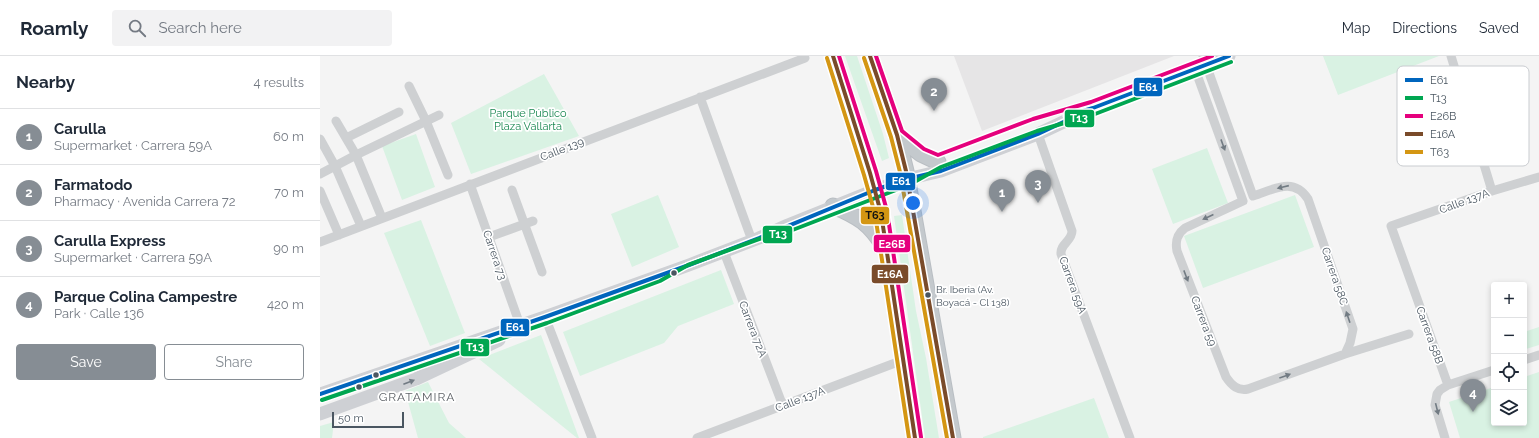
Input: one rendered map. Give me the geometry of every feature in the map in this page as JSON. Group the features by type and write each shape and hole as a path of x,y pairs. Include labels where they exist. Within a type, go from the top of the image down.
{"highway":[{"path":"833,56 855,122 880,213 915,438"},
{"path":"870,56 897,136 907,178 953,438"},
{"path":"897,136 921,154 938,162"},
{"path":"833,206 858,217 867,224 887,252"}],"main road":[{"path":"907,178 941,171 1038,134 1093,108 1201,63 1229,56"},
{"path":"320,394 520,326 724,252 759,238 788,224 907,178 938,162 1035,125 1093,108"},
{"path":"658,275 686,260 750,235 788,224"},
{"path":"320,414 416,379 545,317"},
{"path":"350,384 349,394 351,399 356,402"}],"street":[{"path":"1452,56 1455,66"},
{"name":"Calle 139","path":"320,242 804,58"},
{"path":"1201,63 1225,118 1214,122 1201,63"},
{"path":"409,86 426,121 448,175"},
{"path":"700,97 750,235"},
{"path":"346,138 399,112"},
{"path":"320,174 439,115"},
{"name":"Carrera 58C","path":"1225,118 1253,196 1292,185 1303,192 1308,199 1353,329 1350,343 1345,354"},
{"path":"336,121 356,155 382,218"},
{"name":"Carrera 59","path":"1214,122 1243,201 1185,228 1176,239 1177,251 1226,377 1233,386 1242,390 1248,389 1345,354"},
{"name":"Carrera 59A","path":"1038,134 1072,231 1070,238 1062,246 1061,254 1130,438"},
{"path":"320,140 335,166 361,226"},
{"path":"1485,166 1492,191"},
{"name":"Calle 137A","path":"1391,227 1392,225 1492,191 1539,178"},
{"name":"Carrera 73","path":"470,184 520,326"},
{"path":"512,190 529,222 542,272"},
{"path":"320,191 339,235"},
{"path":"489,237 529,222"},
{"name":"Carrera 58B","path":"1391,227 1448,385"},
{"name":"Carrera 72A","path":"724,252 783,406"},
{"path":"545,317 592,438"},
{"path":"1345,354 1409,334"},
{"path":"1527,359 1539,354"},
{"name":"Calle 137A","path":"697,438 903,360"},
{"path":"1445,438 1435,405 1437,394 1448,385 1491,371"}],"shaded area":[{"path":"954,56 1174,56 982,131"}],"green space":[{"path":"845,56 857,56 883,134 889,158 882,161"},
{"path":"1323,56 1439,56 1413,66 1397,66 1397,72 1338,95"},
{"name":"Parque Público Plaza Vallarta","path":"544,74 579,136 471,174 451,123"},
{"path":"416,134 435,187 402,200 382,146"},
{"path":"1207,148 1228,203 1173,224 1152,169"},
{"path":"658,195 679,247 632,267 611,214"},
{"path":"1295,195 1314,247 1203,288 1184,236"},
{"path":"902,215 916,311 926,358 939,438 925,438 894,216"},
{"path":"421,220 465,333 430,346 384,233"},
{"path":"721,270 734,304 678,326 664,343 580,376 563,332"},
{"path":"1539,327 1539,345 1527,349 1527,331"},
{"path":"541,335 579,438 577,438 479,359"},
{"path":"1539,372 1539,438 1460,438 1449,402 1491,388 1491,426 1527,426 1527,376"},
{"path":"428,382 449,423 466,438 418,438 405,391"},
{"path":"1094,398 1109,438 983,438 983,437"},
{"path":"334,422 332,438 320,438 320,426"}],"transit line":[{"name":"E16A","path":"833,56 881,213 915,438"},
{"name":"E26B","path":"839,56 876,171 887,211 921,437"},
{"name":"E16A","path":"870,56 897,135 906,171 953,438"},
{"name":"E26B","path":"876,56 902,131 924,149 938,155 1033,119 1091,102 1212,56"},
{"name":"E61","path":"1066,116 1093,108 1229,56"},
{"name":"T63","path":"827,58 875,214 909,438"},
{"name":"T63","path":"864,58 891,137 900,172 947,438"},
{"name":"T13","path":"322,400 547,323 660,281 688,265 759,239 790,231 909,185 941,167 1037,131 1095,114 1231,62"},
{"name":"E61","path":"320,394 545,317 689,265 875,190 907,179 941,171 1038,134 1093,108"}],"place":[{"name":"Farmatodo","path":"934,111"},
{"name":"Carulla Express","path":"1038,203"},
{"name":"Carulla","path":"1002,212"},
{"name":"Br. Iberia (Av. Boyacá - Cl 138)","path":"928,295"},
{"name":"Parque Colina Campestre","path":"1473,412"}],"district":[{"name":"GRATAMIRA","path":"417,397"}]}
